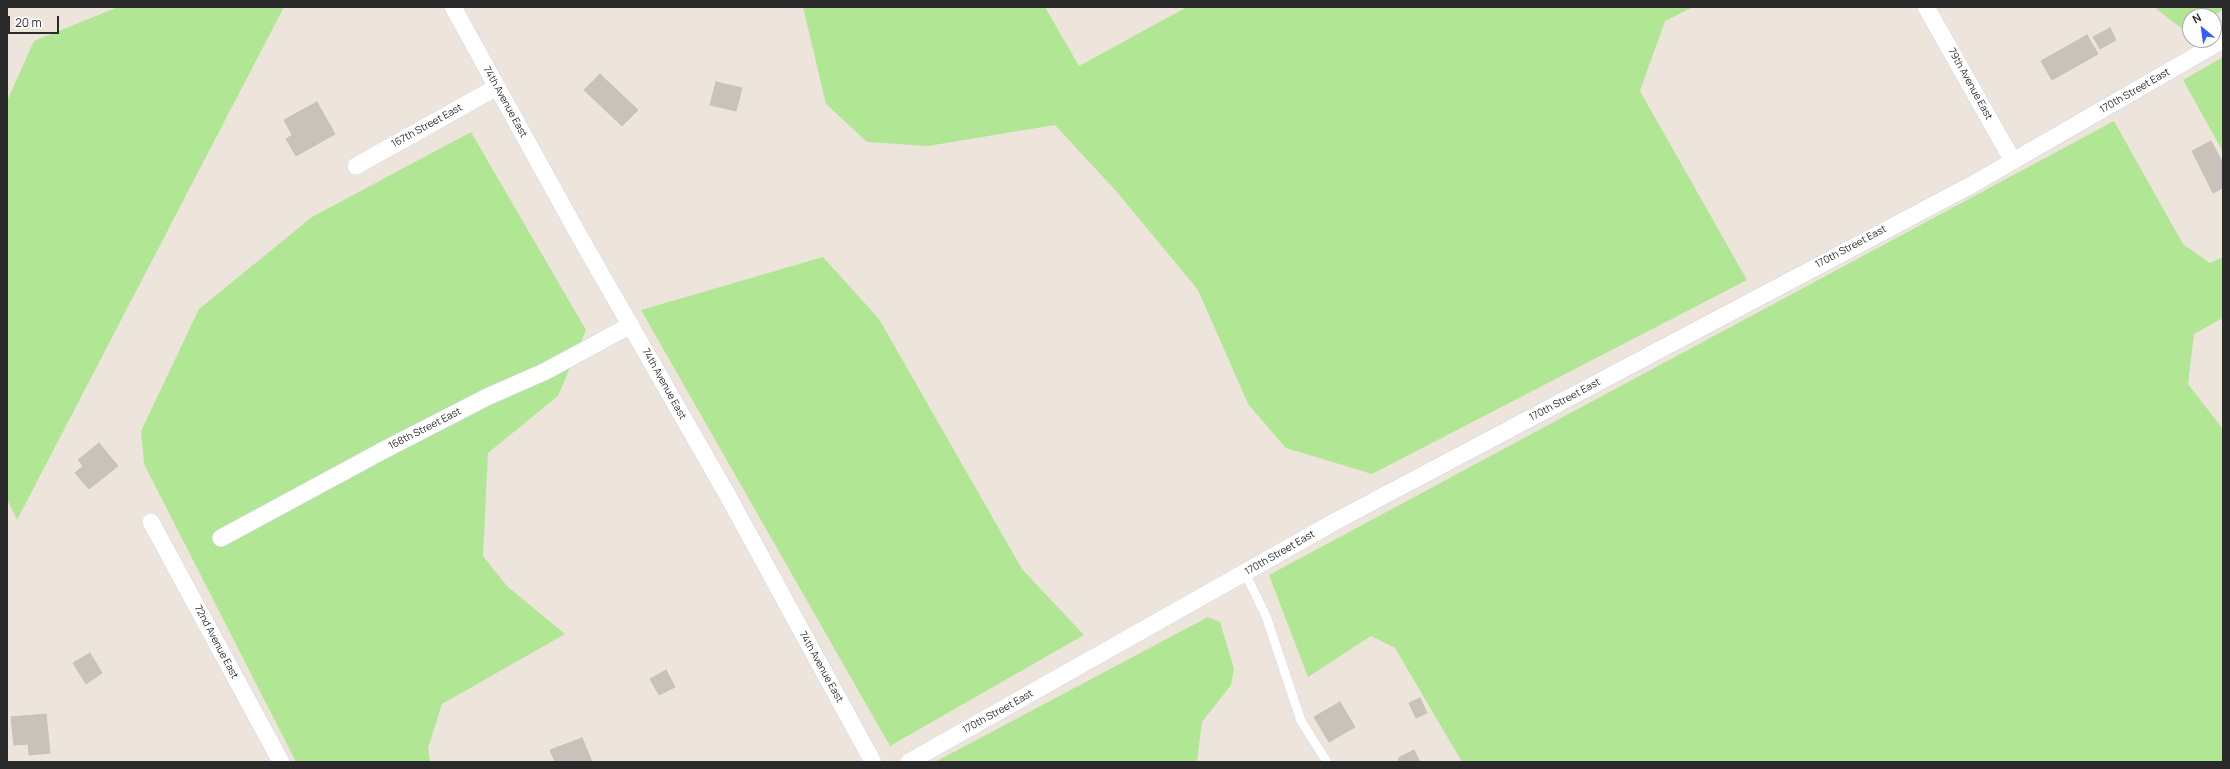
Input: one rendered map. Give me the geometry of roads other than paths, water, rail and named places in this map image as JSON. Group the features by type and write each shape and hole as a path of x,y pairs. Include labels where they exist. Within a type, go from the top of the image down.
{"street":[{"name":"74th Avenue East","path":"453,7 577,232 728,496 873,762"},
{"name":"79th Avenue East","path":"1926,7 2013,161"},
{"name":"170th Street East","path":"909,762 1336,521 2013,161 2223,40"},
{"name":"167th Street East","path":"356,166 497,87"},
{"name":"168th Street East","path":"222,538 382,451 487,398 546,371 631,325"},
{"name":"72nd Avenue East","path":"151,522 281,762"}],"lane":[{"path":"1245,573 1266,616 1301,721 1327,762"}]}
